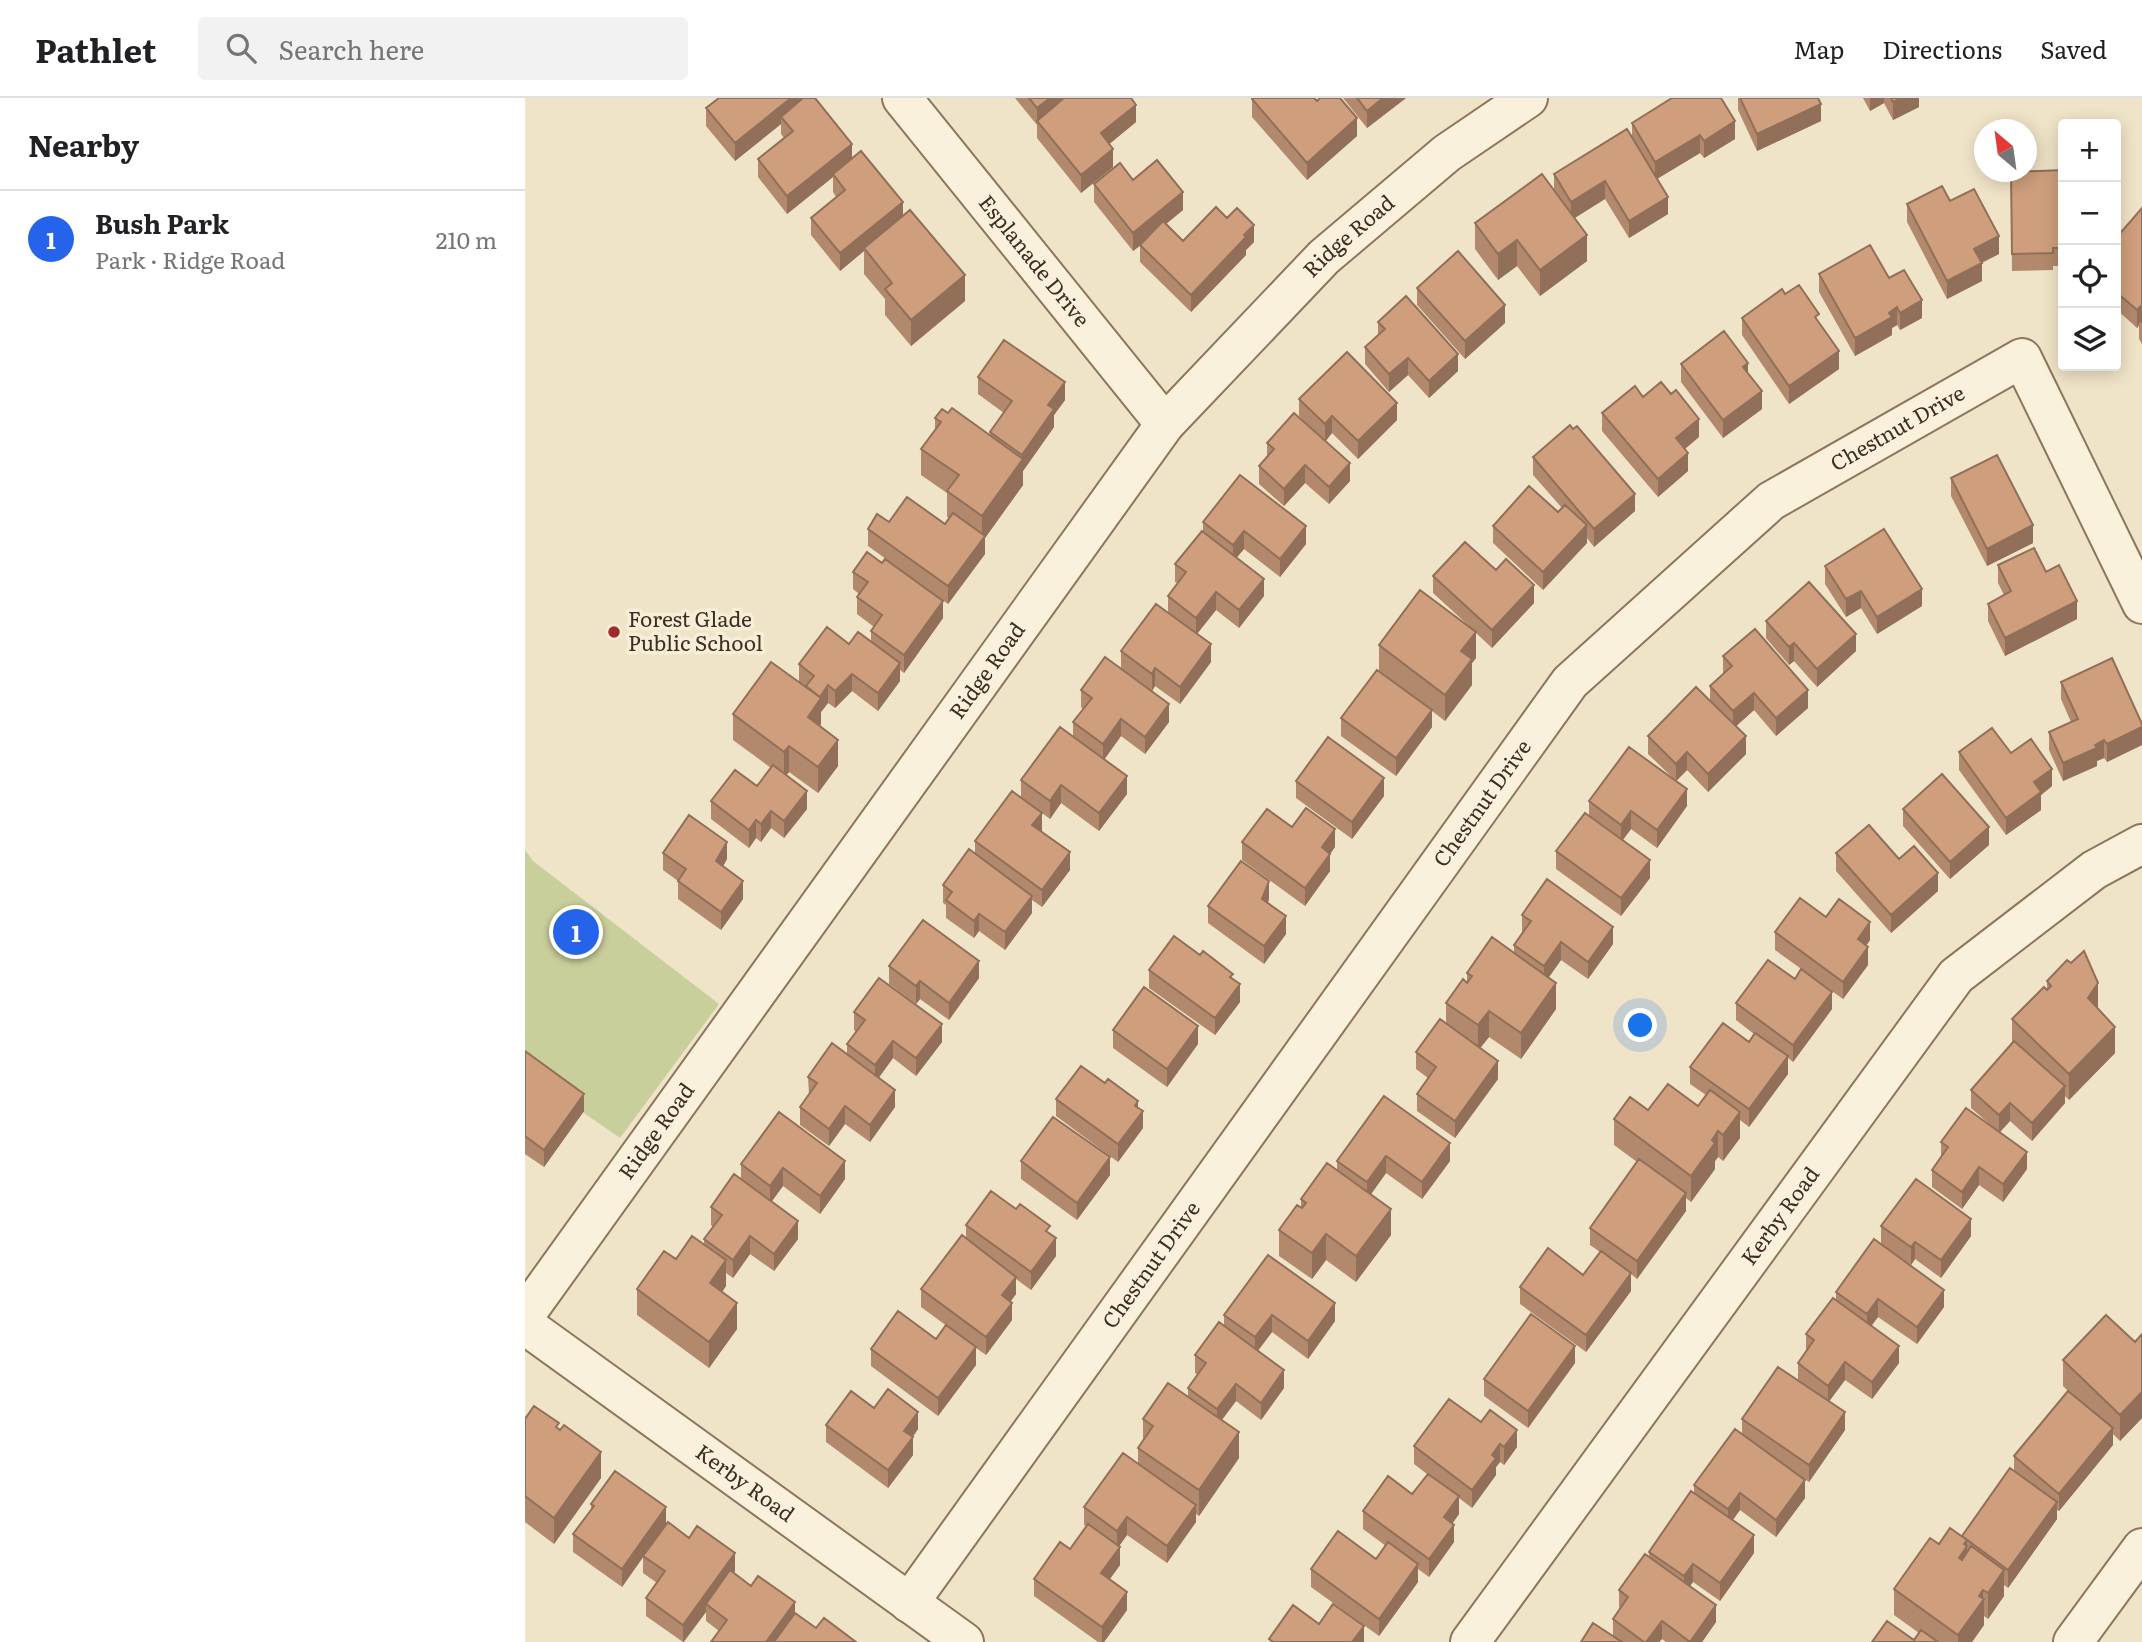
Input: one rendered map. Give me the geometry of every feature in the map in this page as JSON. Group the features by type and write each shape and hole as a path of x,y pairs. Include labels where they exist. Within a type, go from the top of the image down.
{"street":[{"name":"Esplanade Drive","path":"902,98 1165,424"},
{"name":"Ridge Road","path":"525,1315 1165,424 1324,257 1447,153 1528,98"},
{"name":"Chestnut Drive","path":"909,1603 1570,682 1771,501 2022,358 2142,604"},
{"name":"Kerby Road","path":"1470,1642 1956,976 2094,870 2142,844"},
{"name":"Kerby Road","path":"525,1325 964,1642"},
{"path":"2073,1642 2142,1548"}],"green space":[{"path":"525,850 533,861 719,1004 620,1138 525,1072"}],"building":[{"path":"719,98 791,98 735,143 706,108"},
{"path":"803,98 815,98 852,144 787,196 758,159 793,131 781,117"},
{"path":"1029,98 1050,98 1037,108"},
{"path":"1064,98 1131,98 1136,105 1101,133 1113,149 1081,175 1037,121"},
{"path":"1253,98 1314,98 1317,101 1320,98 1340,98 1357,118 1307,163"},
{"path":"1357,98 1383,98 1367,111"},
{"path":"1672,98 1721,98 1735,121 1704,141 1700,135 1655,162 1632,123"},
{"path":"1740,98 1818,98 1821,104 1757,134"},
{"path":"1627,129 1668,197 1629,221 1605,181 1571,202 1554,174"},
{"path":"861,151 903,202 840,253 811,218 845,190 833,174"},
{"path":"1157,160 1183,192 1133,233 1094,184 1120,163 1133,180"},
{"path":"2058,170 2058,248 2053,248 2053,253 2012,254 2011,182 2037,182 2037,171"},
{"path":"1542,174 1587,235 1540,270 1517,240 1498,254 1475,223"},
{"path":"1942,186 1950,201 1974,189 1999,236 1974,249 1982,263 1947,281 1907,204"},
{"path":"1216,207 1227,218 1237,208 1254,225 1191,295 1140,245 1163,221 1183,241"},
{"path":"2142,208 2142,305 2137,310 2121,296 2121,232"},
{"path":"910,210 965,275 911,320 885,289 892,283 864,248"},
{"path":"1870,245 1889,278 1904,270 1922,300 1900,313 1897,307 1889,313 1892,317 1855,338 1819,274"},
{"path":"1458,251 1505,305 1465,341 1417,288"},
{"path":"1799,285 1819,314 1815,317 1839,351 1789,386 1742,318 1782,289 1785,294"},
{"path":"1406,296 1458,354 1429,381 1408,358 1389,374 1365,347 1385,329 1378,322"},
{"path":"1724,331 1748,363 1743,367 1762,391 1723,420 1681,364"},
{"path":"1004,340 1065,382 1048,405 1054,409 1022,455 990,432 1012,401 978,377"},
{"path":"1347,352 1397,403 1358,441 1332,416 1325,424 1299,399"},
{"path":"1661,382 1671,394 1676,390 1699,419 1676,438 1688,453 1658,479 1602,413 1635,386 1643,397"},
{"path":"952,408 1023,459 982,516 947,491 959,475 921,449 941,422 935,418 942,409 948,413"},
{"path":"1294,413 1350,463 1329,487 1305,465 1284,489 1259,466 1274,449 1267,443"},
{"path":"1570,425 1573,429 1577,426 1635,494 1594,529 1533,457"},
{"path":"1997,455 2033,525 1987,549 1951,478"},
{"path":"1240,475 1306,526 1280,559 1244,531 1233,545 1203,522"},
{"path":"1529,486 1558,512 1565,505 1587,525 1543,572 1493,526"},
{"path":"907,497 945,524 953,513 985,536 948,586 868,529 877,514 889,522"},
{"path":"1884,529 1922,589 1877,617 1861,591 1846,599 1825,566"},
{"path":"1202,531 1264,579 1239,610 1216,592 1196,618 1168,596 1186,572 1175,564"},
{"path":"1465,542 1496,570 1506,559 1534,585 1492,630 1433,576"},
{"path":"2034,548 2046,572 2059,565 2077,601 2005,638 1988,604 2011,591 1998,565"},
{"path":"867,552 882,563 885,559 943,601 904,655 871,631 882,615 857,597 868,582 853,572"},
{"path":"1809,582 1856,634 1817,669 1794,643 1789,647 1766,621"},
{"path":"1420,590 1476,632 1461,651 1472,659 1445,695 1379,645"},
{"path":"1156,604 1211,644 1180,687 1155,668 1152,674 1121,651"},
{"path":"827,627 849,644 858,632 900,663 878,693 852,674 835,691 828,685 820,697 806,686 814,676 799,664"},
{"path":"1755,629 1808,690 1776,718 1754,693 1733,711 1710,686 1732,666 1723,656"},
{"path":"1105,657 1169,704 1145,737 1121,719 1103,744 1073,722 1092,698 1081,690"},
{"path":"2112,658 2142,727 2107,744 2104,740 2095,745 2097,748 2063,763 2049,732 2078,719 2061,682"},
{"path":"771,662 821,698 808,717 838,740 818,767 789,746 784,752 733,714"},
{"path":"1377,670 1432,710 1396,758 1341,718"},
{"path":"1696,687 1746,736 1708,774 1687,752 1676,764 1648,736"},
{"path":"1060,727 1127,776 1099,813 1061,785 1050,801 1021,780"},
{"path":"1992,728 2011,753 2031,739 2052,769 2034,782 2041,792 2006,818 1959,752"},
{"path":"1328,737 1384,778 1352,822 1296,781"},
{"path":"1629,747 1687,789 1657,830 1631,811 1621,825 1589,801"},
{"path":"773,765 807,791 784,821 771,811 761,824 756,820 749,830 711,801 735,770 757,786"},
{"path":"1942,774 1989,827 1950,862 1903,809"},
{"path":"1012,791 1042,813 1032,825 1070,852 1042,890 975,841"},
{"path":"1306,808 1335,829 1322,847 1330,854 1305,888 1242,842 1267,809 1292,827"},
{"path":"1585,813 1650,860 1621,898 1556,851"},
{"path":"689,815 727,842 716,861 743,881 721,912 678,881 686,869 663,853"},
{"path":"1869,825 1899,859 1914,846 1938,873 1891,915 1836,853"},
{"path":"969,849 1032,896 1005,932 979,914 974,921 946,900 952,892 943,885"},
{"path":"1241,861 1269,881 1262,899 1286,916 1264,946 1208,906"},
{"path":"1547,879 1613,927 1588,962 1561,942 1544,966 1514,945 1531,921 1522,915"},
{"path":"1800,898 1826,917 1839,899 1870,922 1858,939 1868,947 1843,982 1775,932"},
{"path":"923,920 979,961 949,1003 920,981 916,986 889,966"},
{"path":"1174,936 1200,955 1203,951 1233,974 1230,977 1240,984 1215,1018 1149,970"},
{"path":"1492,937 1556,983 1521,1033 1489,1011 1478,1025 1446,1003 1463,979 1467,983 1472,976 1467,973"},
{"path":"2084,951 2098,983 2088,998 2115,1027 2069,1074 2012,1019 2044,987 2047,990 2051,986 2047,981 2067,960 2071,963"},
{"path":"1768,960 1795,979 1801,969 1832,992 1793,1045 1736,1003"},
{"path":"879,978 942,1024 916,1058 893,1041 875,1065 847,1044 865,1020 854,1012"},
{"path":"1144,987 1198,1026 1167,1069 1113,1030"},
{"path":"1440,1019 1498,1061 1455,1121 1417,1094 1436,1067 1416,1052"},
{"path":"1723,1023 1749,1042 1755,1033 1788,1056 1749,1109 1690,1067"},
{"path":"2014,1041 2065,1086 2032,1123 2010,1103 1999,1115 1971,1090"},
{"path":"832,1043 895,1090 870,1125 845,1106 829,1129 800,1107 817,1083 808,1077"},
{"path":"525,1051 584,1094 544,1150 525,1136"},
{"path":"1081,1066 1105,1083 1108,1079 1138,1101 1135,1106 1143,1111 1118,1144 1056,1099"},
{"path":"1668,1084 1698,1106 1710,1090 1740,1112 1723,1135 1718,1131 1712,1140 1715,1143 1691,1176 1614,1119 1630,1097 1648,1110"},
{"path":"1384,1096 1450,1143 1422,1182 1386,1156 1367,1182 1337,1161"},
{"path":"1966,1108 2027,1152 2003,1184 1979,1167 1962,1192 1932,1170 1948,1147 1941,1142"},
{"path":"779,1112 845,1161 820,1196 783,1168 770,1186 741,1164"},
{"path":"1053,1117 1110,1157 1077,1203 1021,1161"},
{"path":"1639,1159 1686,1193 1637,1261 1590,1228"},
{"path":"1327,1163 1391,1209 1356,1256 1326,1234 1312,1253 1279,1230 1297,1205 1302,1208 1306,1203 1301,1199"},
{"path":"734,1174 798,1221 774,1254 750,1236 733,1260 704,1239 722,1215 711,1207"},
{"path":"1916,1179 1971,1219 1941,1260 1915,1242 1911,1247 1881,1226"},
{"path":"991,1191 1016,1209 1020,1204 1050,1226 1046,1231 1056,1238 1031,1272 966,1225"},
{"path":"962,1235 1016,1277 1002,1295 1012,1303 986,1337 921,1289"},
{"path":"692,1236 726,1260 710,1283 737,1303 709,1342 637,1289 664,1251 676,1259"},
{"path":"1874,1239 1944,1290 1917,1327 1878,1299 1867,1314 1836,1292"},
{"path":"1548,1248 1583,1275 1601,1251 1631,1273 1586,1335 1520,1287"},
{"path":"1268,1255 1335,1303 1308,1341 1272,1315 1255,1337 1224,1315"},
{"path":"1833,1298 1899,1346 1872,1382 1845,1362 1828,1386 1798,1363 1814,1340 1806,1334"},
{"path":"898,1311 936,1339 946,1325 976,1347 938,1398 871,1349"},
{"path":"1531,1314 1575,1346 1528,1411 1484,1379"},
{"path":"2106,1315 2135,1342 2142,1334 2142,1392 2120,1415 2063,1360"},
{"path":"1219,1322 1284,1370 1261,1403 1236,1384 1217,1409 1188,1388 1206,1363 1195,1355"},
{"path":"1778,1367 1845,1412 1809,1465 1742,1419"},
{"path":"1168,1383 1239,1432 1199,1490 1138,1448 1153,1426 1143,1419"},
{"path":"888,1389 918,1412 904,1431 913,1437 888,1470 826,1425 851,1391 874,1408"},
{"path":"2068,1391 2113,1428 2059,1494 2014,1456"},
{"path":"1449,1399 1481,1422 1490,1410 1517,1430 1504,1447 1500,1444 1492,1455 1496,1458 1472,1490 1414,1446"},
{"path":"534,1406 559,1423 556,1427 560,1430 564,1425 601,1452 554,1518 525,1496 525,1419"},
{"path":"1735,1429 1805,1480 1776,1520 1740,1493 1728,1509 1694,1485"},
{"path":"1123,1453 1196,1505 1167,1546 1127,1517 1117,1531 1084,1507"},
{"path":"2010,1468 2057,1502 2008,1570 1962,1536"},
{"path":"615,1471 666,1507 622,1569 573,1534"},
{"path":"1428,1474 1459,1496 1444,1517 1454,1525 1429,1559 1363,1511 1388,1476 1412,1494"},
{"path":"1691,1491 1754,1535 1720,1583 1693,1564 1684,1576 1649,1552"},
{"path":"668,1522 689,1538 697,1526 735,1553 683,1625 646,1598 665,1571 643,1556"},
{"path":"1088,1524 1120,1547 1101,1573 1127,1592 1102,1627 1034,1579 1060,1542 1070,1549"},
{"path":"1950,1528 1967,1540 1964,1544 1967,1546 1959,1558 1962,1560 1971,1546 2004,1570 1988,1593 1983,1590 1979,1596 1984,1599 1958,1635 1894,1589 1930,1538 1939,1544"},
{"path":"1338,1531 1376,1559 1388,1542 1418,1564 1379,1619 1311,1569"},
{"path":"1645,1554 1716,1605 1690,1642 1662,1621 1644,1642 1613,1619 1628,1597 1619,1590"},
{"path":"730,1570 751,1586 758,1576 795,1602 766,1642 711,1642 727,1620 706,1604"},
{"path":"1333,1604 1364,1626 1352,1642 1273,1642 1269,1639 1293,1605 1319,1624"},
{"path":"795,1613 816,1628 824,1618 856,1642 774,1642"},
{"path":"1887,1621 1914,1640 1921,1630 1938,1642 1872,1642"},
{"path":"1593,1623 1622,1642 1581,1642"}],"place":[{"name":"Forest Glade Public School","path":"614,632"},
{"name":"Bush Park","path":"576,932"}]}
